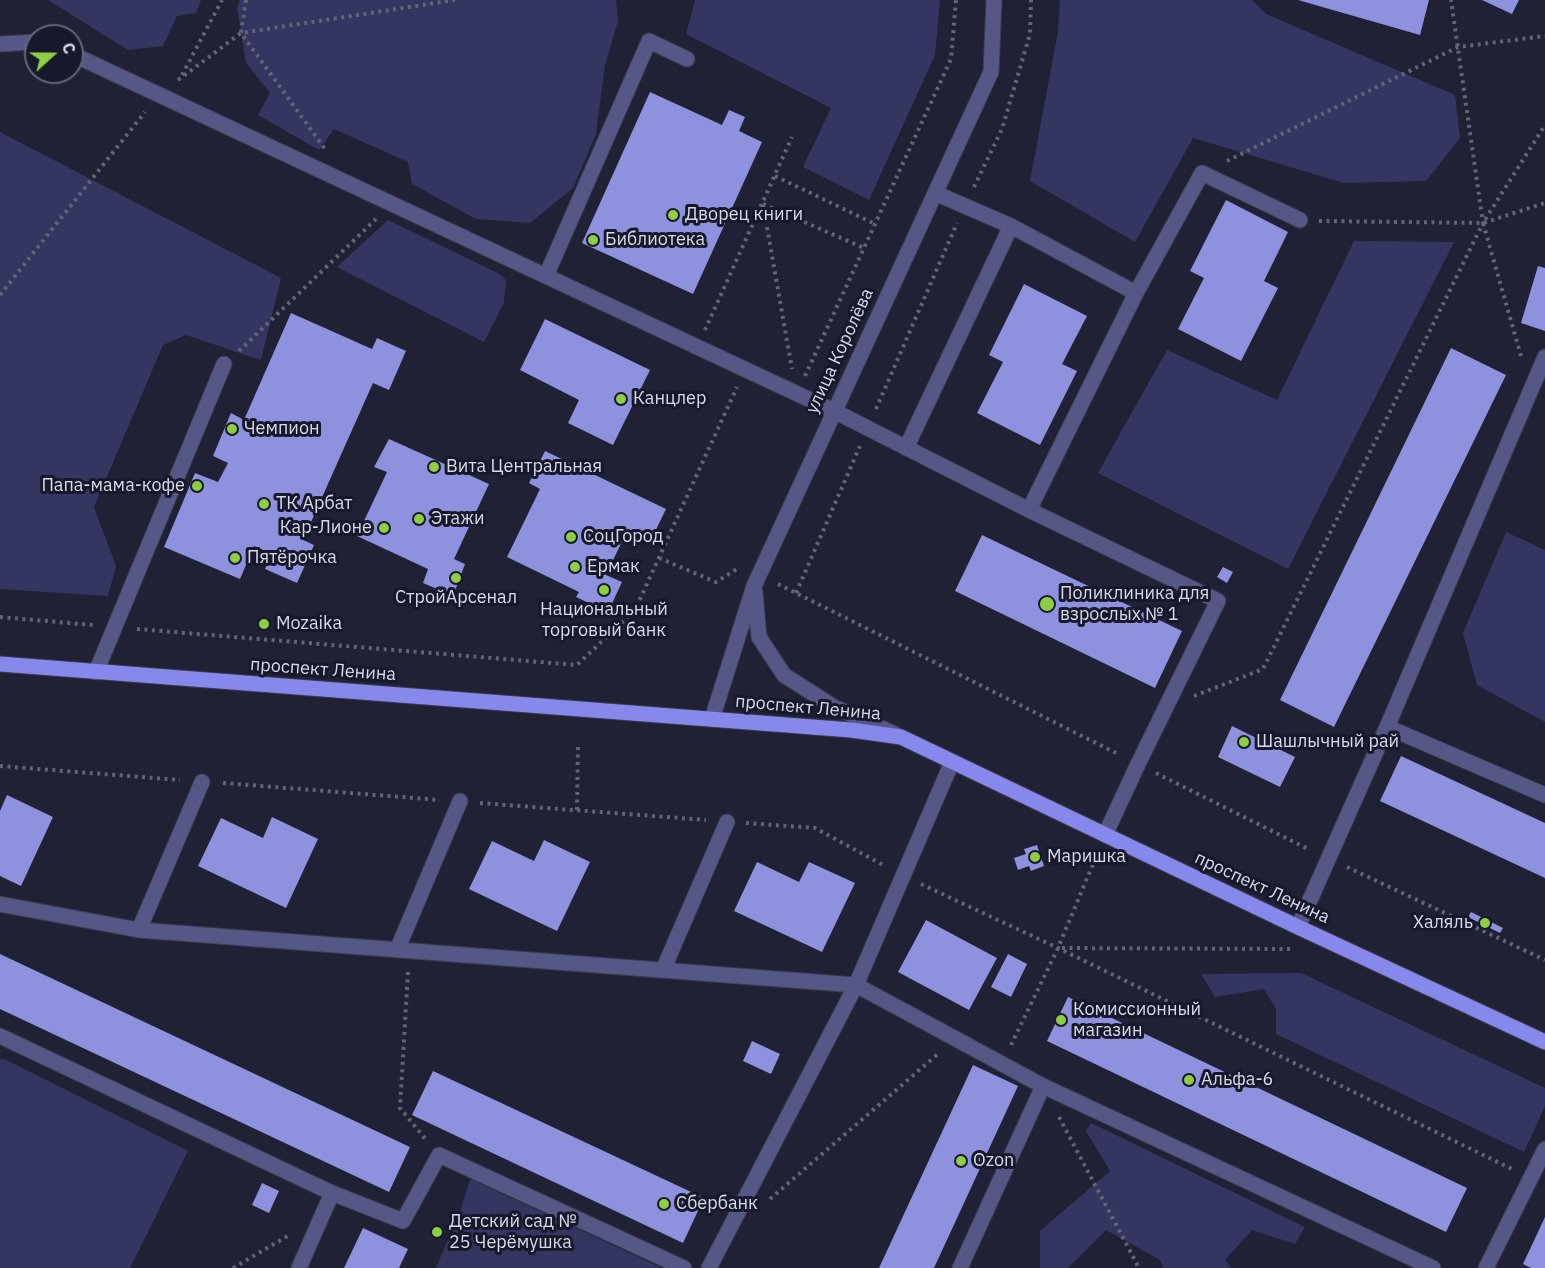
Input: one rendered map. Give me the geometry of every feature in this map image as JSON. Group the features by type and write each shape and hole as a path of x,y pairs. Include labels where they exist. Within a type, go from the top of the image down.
{"main road":[{"name":"проспект Ленина","path":"0,664 851,730 901,737 1545,1042"}],"street":[{"name":"улица Королёва","path":"712,719 757,581 991,72 994,0"},
{"path":"546,276 650,42 687,59"},
{"path":"0,44 24,43"},
{"path":"84,60 797,393 1029,510 1218,601 1105,835"},
{"path":"1029,510 1136,293 1202,173 1300,220"},
{"path":"936,193 1011,226 1136,293"},
{"path":"906,448 1011,226"},
{"path":"1298,927 1387,727 1545,357"},
{"path":"96,672 224,364"},
{"path":"757,581 759,637 784,675 834,707 901,737"},
{"path":"1387,727 1545,795"},
{"path":"709,1268 856,985 952,762"},
{"path":"140,930 202,782"},
{"path":"403,950 460,801"},
{"path":"663,970 727,822"},
{"path":"0,904 140,930 856,985 1043,1086 1430,1267"},
{"path":"0,1036 332,1193 404,1221 439,1155 684,1268"},
{"path":"960,1268 1043,1086"},
{"path":"1486,1268 1545,1149"},
{"path":"299,1268 332,1193"}],"path":[{"path":"181,78 222,0"},
{"path":"246,0 241,33 331,157"},
{"path":"797,393 951,59 956,0"},
{"path":"796,593 964,206 1002,129 1030,34 1031,0"},
{"path":"1451,0 1483,223 1531,388"},
{"path":"1202,173 1458,47 1545,36"},
{"path":"1166,707 1263,669 1483,223 1545,125"},
{"path":"698,347 792,137"},
{"path":"775,176 875,224"},
{"path":"762,203 864,249"},
{"path":"762,203 797,393"},
{"path":"1300,220 1483,223 1545,203"},
{"path":"224,364 392,204"},
{"path":"0,617 577,665 635,610 744,370"},
{"path":"659,558 716,582 739,568 757,581 796,593 1329,859 1545,960"},
{"path":"577,810 578,744"},
{"path":"0,766 815,828 903,875 1531,1178"},
{"path":"1002,1064 1058,948 1105,835"},
{"path":"1058,948 1298,949"},
{"path":"403,950 400,1108 439,1155"},
{"path":"768,1200 955,1038"},
{"path":"1043,1086 1139,1268"},
{"path":"233,1268 323,1215"}],"shaded area":[{"path":"48,0 201,0 196,13 177,16 163,46 128,50"},
{"path":"240,0 616,0 618,21 605,65 596,134 573,188 530,223 476,219 412,184 408,162 334,129 319,150 258,115 270,93 246,63 237,8"},
{"path":"695,0 940,0 935,55 869,200 803,167 831,108 686,34"},
{"path":"1060,0 1252,0 1266,14 1455,95 1460,138 1426,181 1344,183 1193,138 1135,242 1030,181 1058,31"},
{"path":"0,132 281,278 261,360 186,335 163,345 94,507 116,566 108,596 0,589"},
{"path":"388,220 498,273 506,280 504,302 484,342 337,267"},
{"path":"1354,241 1454,242 1288,569 1098,473 1167,350 1277,400"},
{"path":"1506,532 1545,550 1545,722 1477,685 1463,633"},
{"path":"1301,973 1545,1088 1545,1106 1524,1152 1276,1034 1276,1009 1264,989 1215,997 1201,974"},
{"path":"0,1059 188,1151 130,1268 0,1268"},
{"path":"1091,1123 1305,1227 1295,1244 1252,1230 1225,1260 1231,1268 1163,1268 1160,1260 1106,1230 1068,1268 1040,1268 1040,1231 1110,1171 1086,1131"},
{"path":"470,1179 662,1268 436,1268 461,1209"}],"building":[{"path":"1298,0 1429,0 1420,35"},
{"path":"1482,0 1519,0 1512,14"},
{"name":"Дворец книги","path":"650,92 722,125 729,110 745,117 739,131 762,142 693,294 582,243"},
{"path":"1226,200 1288,232 1264,281 1278,288 1241,361 1178,329 1204,278 1190,271"},
{"path":"1538,266 1545,268 1545,331 1521,323"},
{"path":"1024,284 1087,316 1062,364 1077,371 1040,445 977,413 1003,362 989,355"},
{"path":"291,313 372,349 377,338 406,351 389,390 373,383 303,540 314,545 297,583 265,569 272,554 254,546 240,579 164,547 195,473 218,482 228,463 213,456 231,413 244,420"},
{"path":"545,319 650,370 613,445 568,423 579,400 520,370"},
{"path":"1451,348 1506,375 1334,727 1280,700"},
{"name":"Этажи","path":"389,439 489,484 454,559 465,564 453,596 423,583 428,569 357,536 387,472 374,467"},
{"name":"СоцГород","path":"545,451 666,509 650,542 627,531 606,575 622,582 608,612 576,597 579,592 507,557 540,489 529,483"},
{"path":"982,535 1182,631 1155,688 955,591"},
{"path":"1223,567 1233,572 1227,583 1217,577"},
{"name":"Шашлычный рай","path":"1232,726 1295,757 1280,787 1218,757"},
{"path":"1401,756 1545,823 1545,878 1380,801"},
{"path":"7,795 53,817 21,886 0,876 0,811"},
{"path":"272,817 318,839 286,908 198,866 221,818 263,838"},
{"path":"544,840 590,862 557,931 469,889 492,841 534,861"},
{"path":"1037,845 1044,866 1031,871 1029,866 1018,870 1014,858 1026,854 1024,849"},
{"path":"757,862 799,882 809,862 855,883 822,952 734,911"},
{"name":"Халяль","path":"1471,912 1503,928 1500,933 1468,917"},
{"path":"926,920 997,958 969,1010 898,972"},
{"path":"0,954 410,1147 389,1192 0,1009"},
{"path":"1008,954 1027,964 1011,997 991,987"},
{"path":"1068,997 1467,1188 1446,1232 1047,1041"},
{"path":"752,1041 780,1054 771,1074 743,1061"},
{"path":"973,1065 1018,1086 934,1268 879,1268"},
{"path":"433,1071 704,1198 683,1243 412,1115"},
{"path":"262,1183 279,1191 269,1213 252,1205"},
{"path":"1545,1217 1545,1268 1531,1268 1523,1264"},
{"path":"363,1228 408,1249 399,1268 344,1268"}],"place":[{"name":"Дворец книги","path":"673,215"},
{"name":"Библиотека","path":"593,240"},
{"name":"Канцлер","path":"621,399"},
{"name":"Чемпион","path":"232,429"},
{"name":"Вита Центральная","path":"434,467"},
{"name":"Папа-мама-кофе","path":"197,486"},
{"name":"ТК Арбат","path":"264,504"},
{"name":"Этажи","path":"419,519"},
{"name":"Кар-Лионе","path":"384,528"},
{"name":"СоцГород","path":"571,537"},
{"name":"Пятёрочка","path":"235,558"},
{"name":"Ермак","path":"575,567"},
{"name":"СтройАрсенал","path":"456,578"},
{"name":"Национальный торговый банк","path":"604,590"},
{"name":"Поликлиника для взрослых № 1","path":"1047,604"},
{"name":"Mozaika","path":"264,624"},
{"name":"Шашлычный рай","path":"1244,742"},
{"name":"Маришка","path":"1035,857"},
{"name":"Халяль","path":"1485,923"},
{"name":"Комиссионный магазин","path":"1061,1020"},
{"name":"Альфа-6","path":"1189,1080"},
{"name":"Ozon","path":"961,1161"},
{"name":"Сбербанк","path":"664,1204"},
{"name":"Детский сад № 25 Черёмушка","path":"437,1232"}]}
